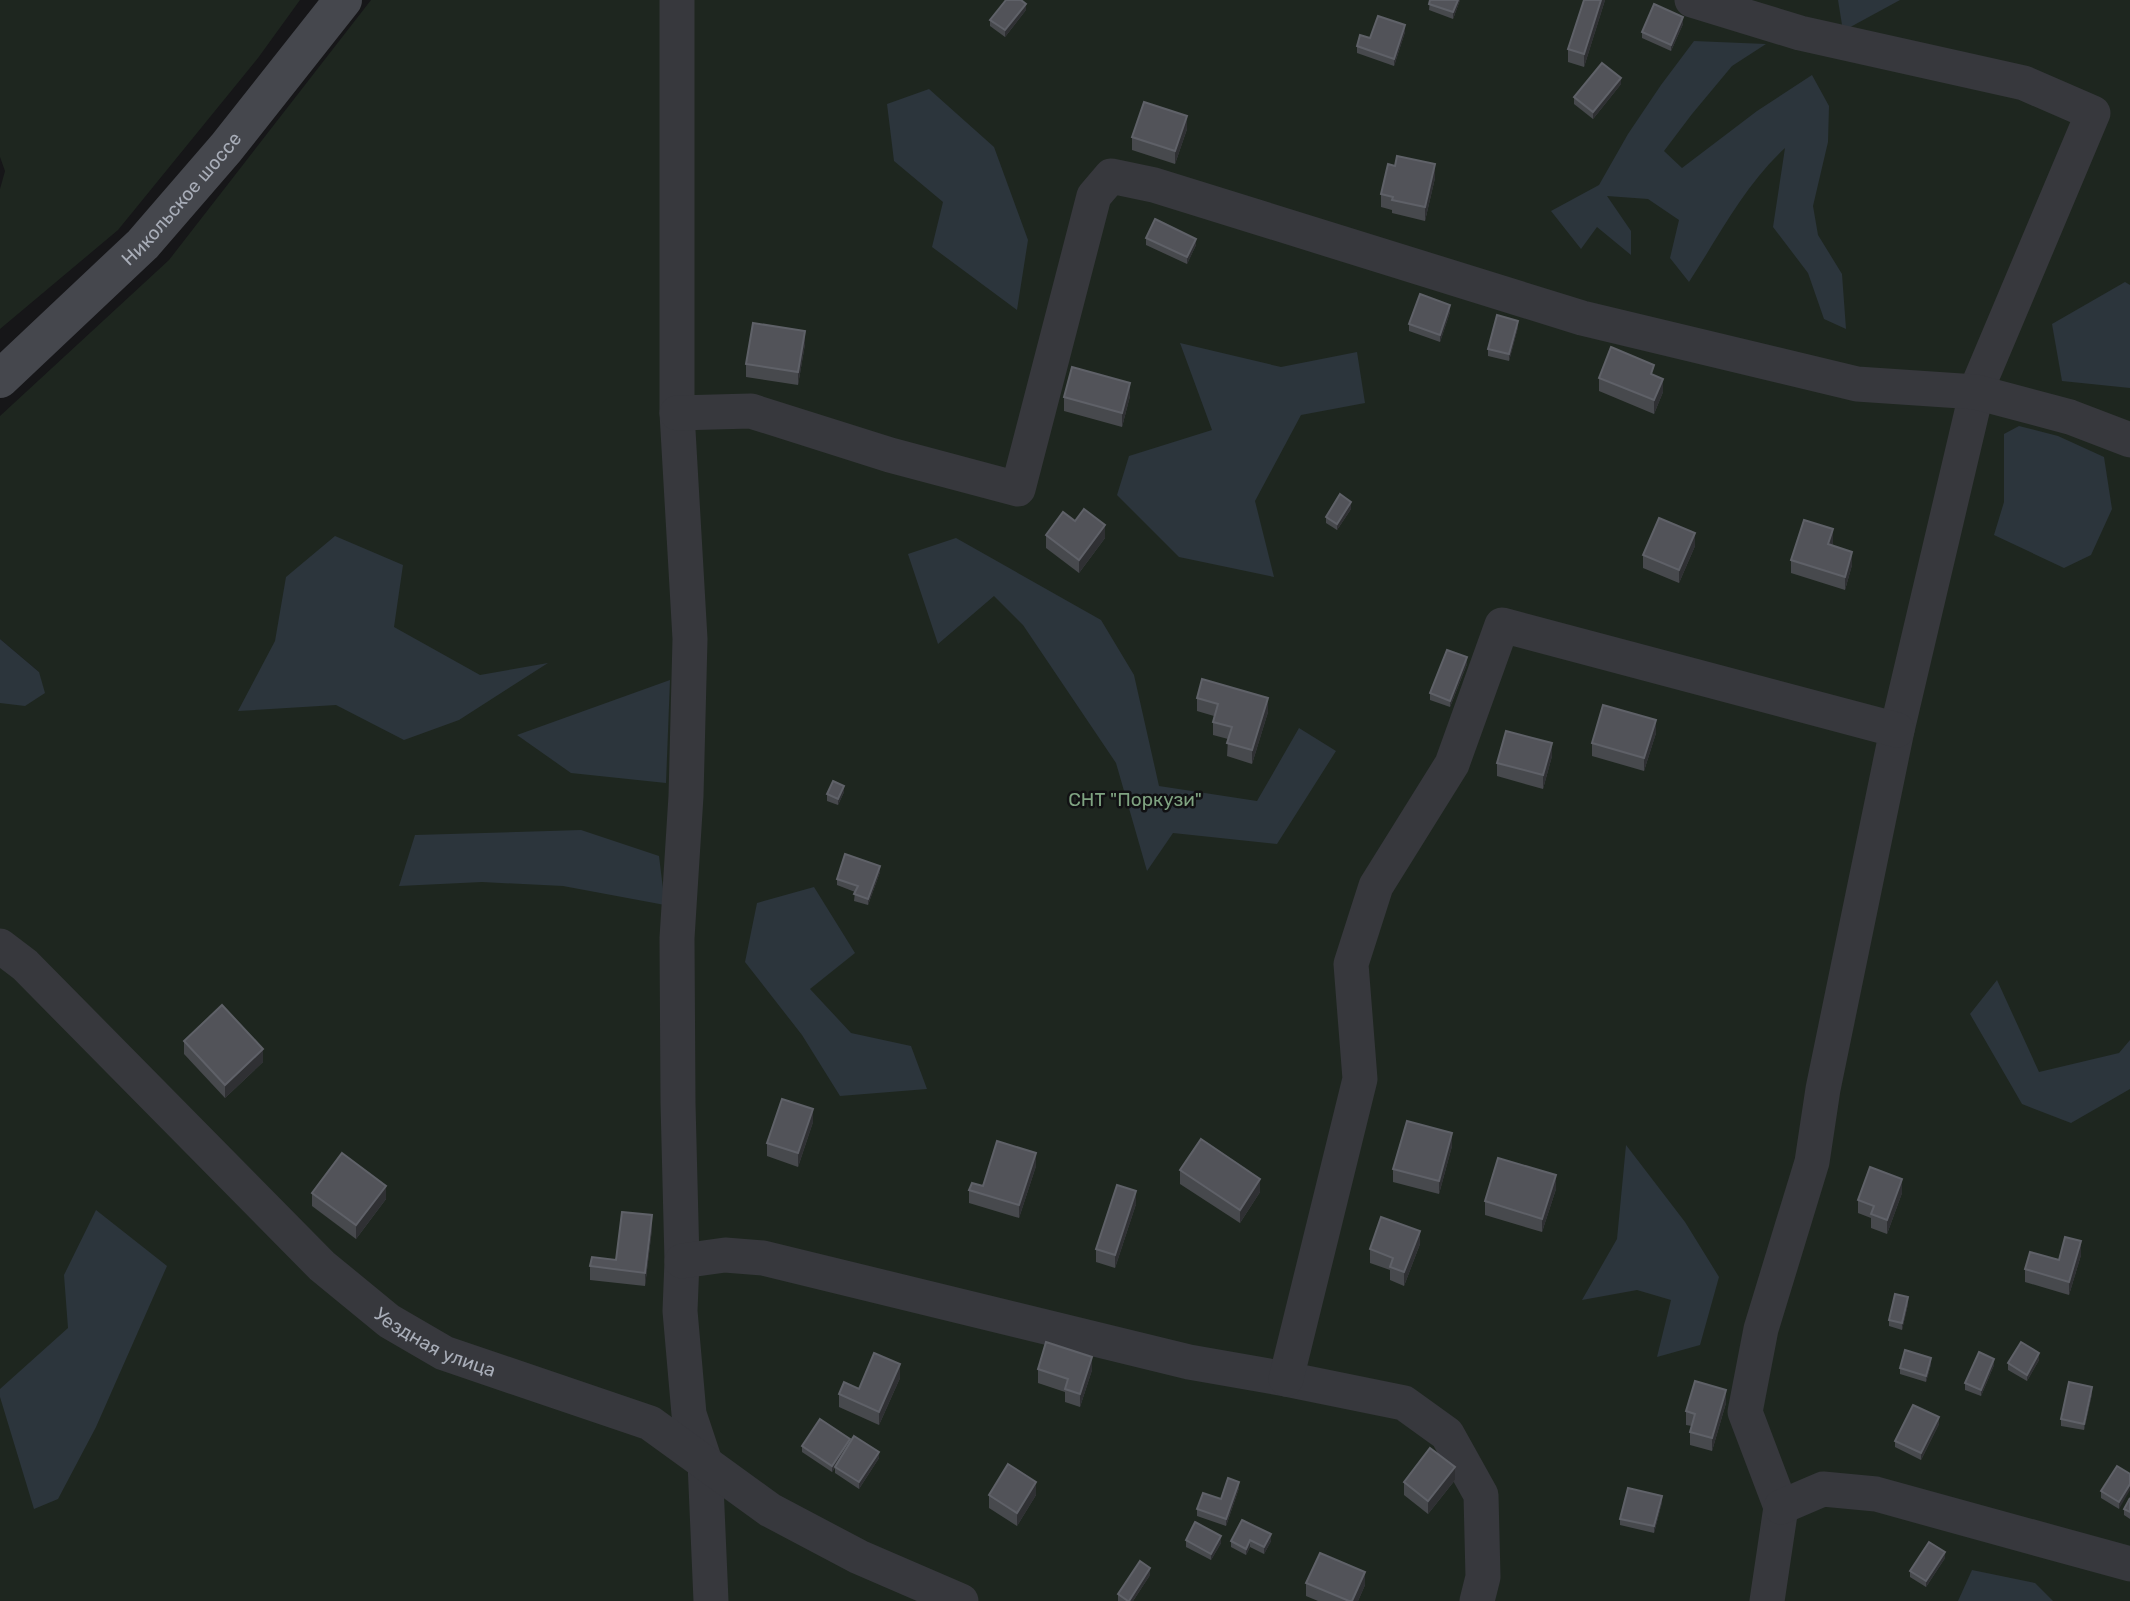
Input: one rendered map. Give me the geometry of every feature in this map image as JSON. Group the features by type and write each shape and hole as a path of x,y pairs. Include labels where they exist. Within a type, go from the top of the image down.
{"main road":[{"name":"Никольское шоссе","path":"0,379 143,244 226,148 343,0"}],"street":[{"path":"677,0 677,413 690,639 686,796 677,938 682,1261 680,1311 689,1414 705,1462 711,1601"},
{"path":"1692,0 1800,33 2024,83 2093,113 1976,392 1897,730 1823,1089 1812,1163 1761,1329 1745,1412 1781,1507 1767,1601"},
{"path":"677,413 751,411 890,455 1017,489 1094,196 1111,176 1154,185 1581,318 1857,384 1976,392 2070,417 2130,440"},
{"path":"1286,1379 1360,1079 1352,964 1376,887 1452,764 1502,625 1897,730"},
{"name":"Уездная улица","path":"0,946 25,965 322,1266 389,1321 444,1353 650,1423 770,1510 859,1557 961,1601"},
{"path":"682,1261 725,1255 763,1258 1189,1362 1404,1403 1447,1434 1481,1495 1483,1577 1477,1601"},
{"path":"1781,1507 1823,1489 1876,1494 2130,1564"}],"green space":[{"path":"0,0 300,0 258,58 118,230 0,329 0,189 5,171 0,157"},
{"name":"СНТ \"Поркузи\"","path":"371,0 2130,0 2130,1601 0,1601 0,703 39,672 0,639 0,416 169,260"}],"shaded area":[{"path":"1838,0 1900,0 1843,31"},
{"path":"1694,41 1766,44 1732,66 1664,151 1682,168 1757,111 1812,75 1829,106 1828,142 1813,206 1818,235 1842,274 1846,329 1824,319 1808,273 1773,227 1785,148 1757,178 1689,282 1670,258 1679,220 1648,199 1607,196 1631,231 1631,255 1597,227 1581,249 1551,211 1599,185 1628,134"},
{"path":"929,89 994,147 1028,240 1017,310 932,247 943,202 894,161 887,104"},
{"path":"2125,282 2130,285 2130,388 2062,381 2052,324"},
{"path":"1180,343 1281,367 1357,352 1365,403 1301,415 1255,501 1274,577 1179,557 1117,495 1129,456 1212,430"},
{"path":"2019,426 2058,436 2104,457 2112,509 2091,555 2064,568 1994,535 2004,502 2004,434"},
{"path":"335,536 403,565 394,627 480,675 548,663 459,720 404,740 336,705 238,711 275,641 286,577"},
{"path":"956,538 1101,620 1134,675 1159,786 1257,801 1299,728 1336,751 1277,844 1173,833 1147,871 1116,763 1023,625 994,596 938,644 908,554"},
{"path":"0,639 39,672 45,693 25,706 0,703"},
{"path":"670,680 666,783 571,773 517,735"},
{"path":"581,830 659,856 665,905 563,886 482,882 399,886 415,835"},
{"path":"814,887 855,953 810,989 851,1033 911,1046 927,1089 840,1096 802,1035 745,962 757,903"},
{"path":"1997,980 2039,1072 2119,1053 2130,1040 2130,1089 2071,1123 2022,1104 1970,1014"},
{"path":"1626,1145 1685,1222 1719,1277 1700,1345 1657,1357 1671,1300 1637,1290 1582,1300 1617,1239"},
{"path":"96,1210 167,1266 96,1427 58,1499 34,1509 0,1397 0,1389 68,1328 64,1275"},
{"path":"1972,1570 2035,1583 2053,1601 1958,1601"}],"building":[{"path":"1006,0 1021,0 1026,4 1005,30 990,20"},
{"path":"1430,0 1458,0 1453,12 1429,4"},
{"path":"1584,0 1601,0 1584,54 1568,49"},
{"path":"1654,4 1683,17 1671,45 1642,32"},
{"path":"1378,16 1405,25 1394,59 1357,46 1360,35 1370,38"},
{"path":"1602,63 1621,78 1593,112 1574,97"},
{"path":"1144,102 1187,116 1175,151 1132,137"},
{"path":"1397,156 1435,164 1425,207 1392,200 1393,197 1381,194 1388,164 1395,166"},
{"path":"1155,219 1196,239 1187,257 1146,238"},
{"path":"1420,294 1450,305 1440,335 1409,324"},
{"path":"1497,315 1518,321 1509,354 1488,349"},
{"path":"753,323 805,331 798,372 746,364"},
{"path":"1611,347 1654,365 1651,374 1663,379 1654,400 1599,378"},
{"path":"1072,367 1130,383 1122,413 1064,397"},
{"path":"1340,494 1351,502 1337,524 1326,517"},
{"path":"1084,509 1105,525 1079,560 1046,535 1063,512 1075,521"},
{"path":"1659,518 1695,533 1679,570 1643,555"},
{"path":"1804,520 1833,529 1828,544 1852,552 1845,577 1791,560"},
{"path":"1447,650 1467,657 1450,701 1430,693"},
{"path":"1202,679 1268,698 1252,750 1227,743 1232,727 1213,722 1218,704 1197,698"},
{"path":"1603,705 1656,720 1644,758 1592,743"},
{"path":"1506,731 1552,743 1543,775 1497,763"},
{"path":"833,781 844,786 838,799 827,794"},
{"path":"845,854 880,866 868,899 854,894 858,886 837,879"},
{"path":"222,1005 263,1049 225,1085 184,1041"},
{"path":"782,1099 813,1109 798,1153 767,1143"},
{"path":"1407,1121 1452,1133 1439,1181 1393,1169"},
{"path":"1201,1139 1260,1179 1240,1210 1180,1170"},
{"path":"997,1141 1036,1153 1019,1205 969,1190 972,1183 983,1186"},
{"path":"342,1153 386,1186 356,1225 312,1193"},
{"path":"1498,1158 1556,1175 1542,1219 1485,1201"},
{"path":"1870,1167 1902,1179 1887,1220 1871,1214 1874,1206 1858,1200"},
{"path":"1117,1185 1136,1191 1115,1255 1096,1249"},
{"path":"622,1212 652,1215 645,1273 590,1266 592,1257 616,1260"},
{"path":"1381,1217 1420,1231 1404,1272 1390,1267 1393,1258 1370,1249"},
{"path":"2065,1237 2081,1241 2069,1282 2025,1269 2030,1252 2059,1260"},
{"path":"1895,1294 1908,1297 1902,1323 1889,1320"},
{"path":"1046,1342 1092,1357 1080,1394 1065,1389 1068,1379 1038,1369"},
{"path":"2021,1342 2039,1353 2027,1375 2008,1363"},
{"path":"1905,1350 1931,1358 1926,1376 1900,1368"},
{"path":"1979,1352 1994,1359 1981,1390 1965,1383"},
{"path":"874,1353 900,1364 879,1412 839,1394 844,1382 859,1389"},
{"path":"1695,1381 1726,1390 1712,1438 1690,1432 1695,1414 1686,1411"},
{"path":"2069,1382 2092,1387 2084,1424 2061,1419"},
{"path":"1913,1405 1939,1417 1921,1453 1895,1441"},
{"path":"820,1419 850,1439 832,1466 802,1446"},
{"path":"854,1436 879,1452 859,1482 835,1467"},
{"path":"1430,1448 1455,1467 1428,1501 1404,1482"},
{"path":"1008,1464 1036,1482 1017,1513 989,1495"},
{"path":"2117,1466 2130,1474 2130,1484 2119,1502 2101,1491"},
{"path":"1228,1478 1239,1482 1226,1519 1197,1509 1203,1493 1221,1499"},
{"path":"1628,1488 1662,1496 1654,1526 1620,1519"},
{"path":"2130,1498 2130,1512 2124,1509"},
{"path":"1242,1520 1271,1534 1264,1547 1250,1540 1246,1549 1231,1541"},
{"path":"1195,1522 1221,1536 1211,1554 1186,1540"},
{"path":"1929,1542 1945,1552 1926,1581 1910,1571"},
{"path":"1320,1553 1365,1572 1352,1601 1306,1583"},
{"path":"1140,1561 1150,1568 1128,1601 1118,1594"}]}
